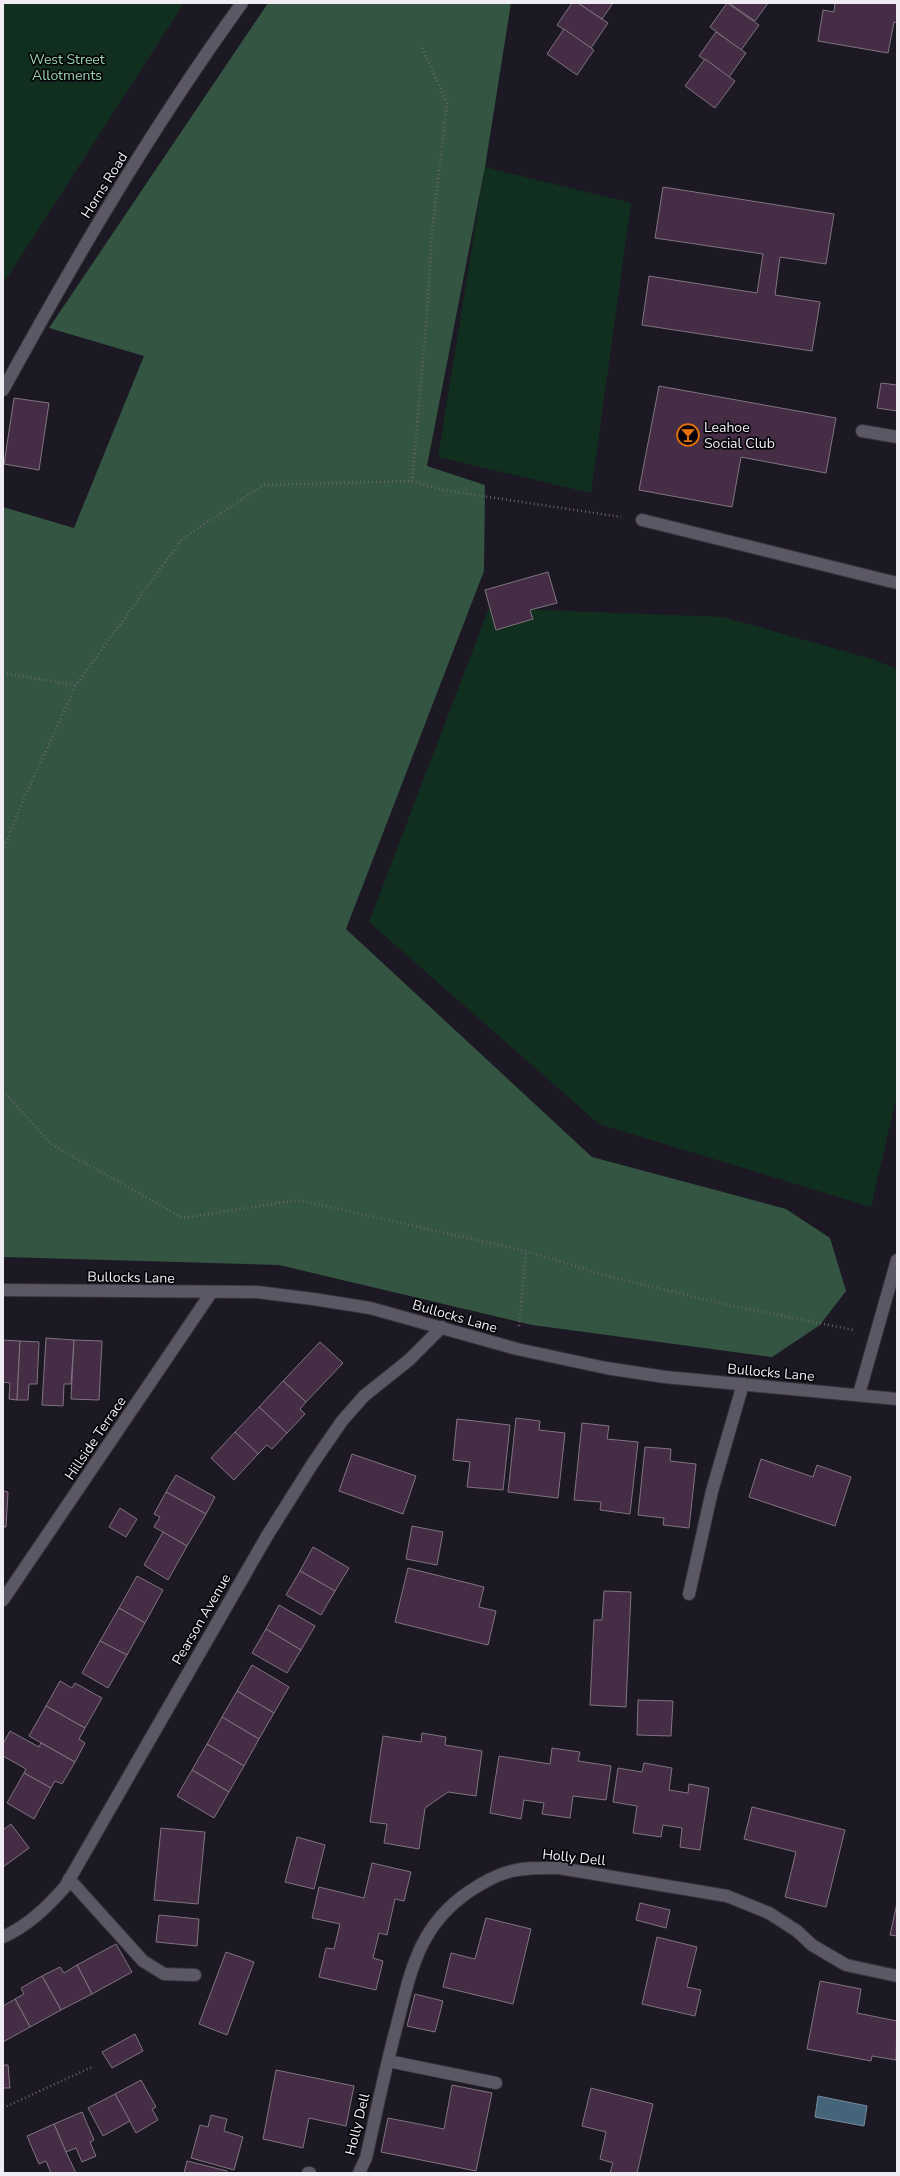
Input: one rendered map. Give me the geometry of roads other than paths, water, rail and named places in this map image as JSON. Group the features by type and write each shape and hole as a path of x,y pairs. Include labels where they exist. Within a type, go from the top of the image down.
{"street":[{"name":"Horns Road","path":"3,390 66,275 194,70 242,3"},
{"path":"862,431 897,437"},
{"path":"642,520 897,582"},
{"path":"859,1394 877,1335 897,1260"},
{"name":"Bullocks Lane","path":"3,1290 212,1293 257,1292 370,1308 517,1349 606,1368 665,1377 859,1394 897,1399"},
{"name":"Hillside Terrace","path":"3,1600 212,1293"},
{"name":"Pearson Avenue","path":"3,1937 22,1928 43,1912 69,1879 267,1536 313,1463 342,1421 364,1396 409,1360 442,1327"},
{"path":"689,1594 712,1491 743,1384"},
{"name":"Holly Dell","path":"359,2173 366,2158 411,1970 424,1941 436,1920 459,1898 485,1881 508,1872 533,1868 559,1868 727,1896 769,1913 797,1931 812,1945 846,1966 897,1976"},
{"path":"69,1879 143,1961 164,1974 194,1975"},
{"path":"388,2061 496,2083"}],"water":[{"path":"818,2096 867,2106 864,2126 815,2117"}],"place":[{"name":"Leahoe Social Club","path":"688,435"}],"park label":[{"name":"West Street Allotments","path":"67,68"}]}
